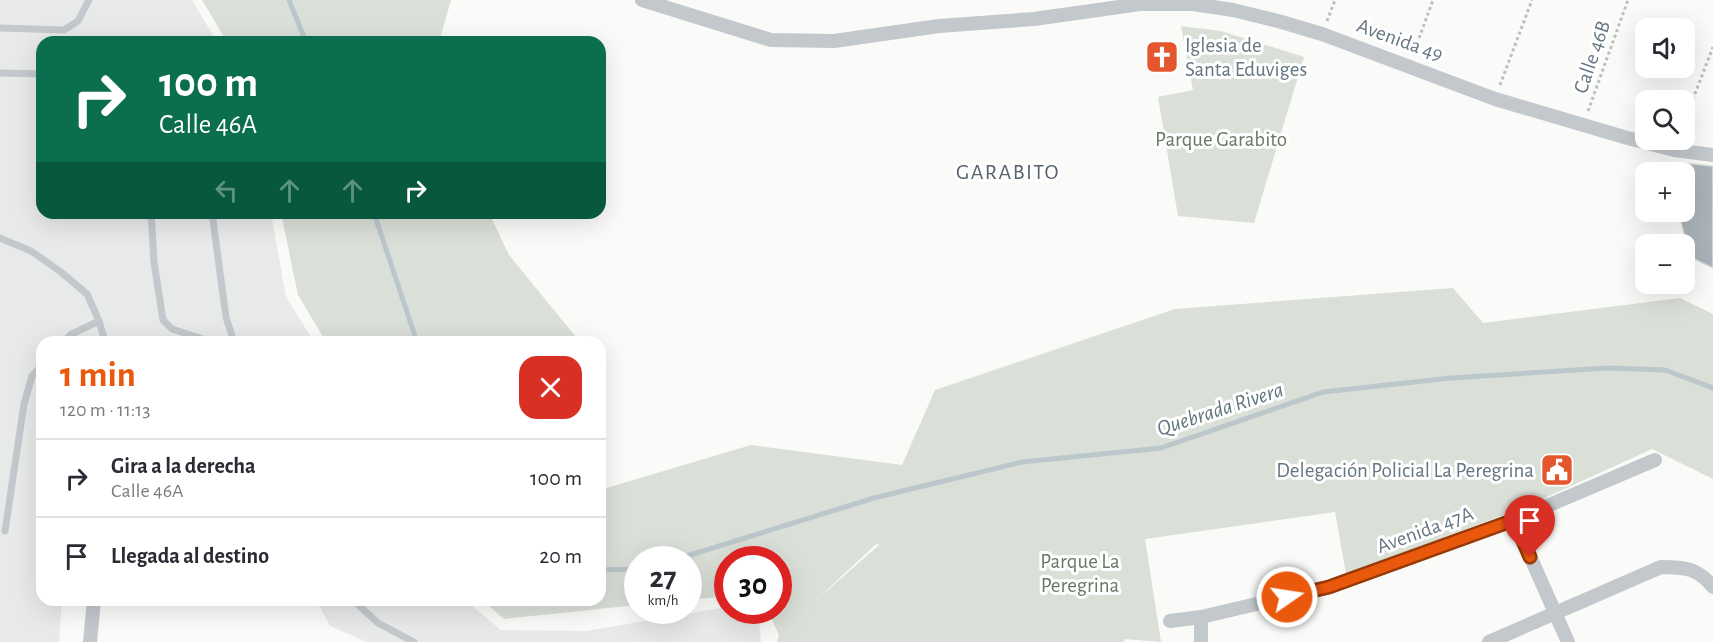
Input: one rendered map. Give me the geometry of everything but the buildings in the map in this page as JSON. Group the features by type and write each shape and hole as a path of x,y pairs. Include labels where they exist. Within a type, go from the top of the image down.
{"street":[{"name":"Avenida 49","path":"642,0 771,40 834,41 939,26 1034,19 1140,4 1193,4 1233,10 1322,34 1495,99 1624,137 1674,150 1713,155"},
{"name":"Avenida 47A","path":"1170,621 1201,618 1329,587 1514,520 1655,460"},
{"path":"1514,520 1568,642"},
{"path":"1489,642 1661,567 1684,567 1704,576 1713,587"},
{"path":"90,642 93,606"},
{"path":"1201,618 1201,642"}],"lane":[{"path":"0,28 64,30 78,21 89,0"},
{"path":"0,73 36,74"},
{"path":"151,219 154,262 163,320 172,329 194,336"},
{"path":"213,219 226,317 232,336"},
{"path":"0,238 31,251 87,294 103,336"},
{"path":"69,336 99,321"},
{"path":"5,531 24,404 32,376 36,372"},
{"path":"360,606 378,623 414,642"}],"path":[{"path":"1322,34 1335,0"},
{"path":"1408,66 1433,0"},
{"path":"1495,99 1532,0"},
{"name":"Calle 46B","path":"1584,124 1628,0"},
{"path":"1695,94 1713,47"}],"shaded area":[{"path":"0,0 192,0 213,36 36,36 36,219 272,219 286,297 310,336 36,336 36,606 62,606 59,642 0,642"},
{"path":"319,606 472,606 501,630 586,631 627,624 702,624 702,611 714,609 714,624 759,624 761,642 367,642 330,626"}],"green space":[{"path":"202,0 451,0 441,36 223,36"},
{"name":"Parque Garabito","path":"1181,26 1221,31 1304,57 1254,223 1178,216 1158,97 1193,90"},
{"path":"282,219 492,219 509,255 575,336 322,336 298,295"},
{"name":"Parque La Peregrina","path":"1453,288 1483,323 1680,298 1713,314 1713,479 1652,449 1525,507 1346,574 1335,512 1145,539 1161,642 1125,639 1124,642 777,642 779,635 774,624 792,624 792,546 714,546 714,597 702,599 702,546 624,546 624,606 504,619 489,606 606,606 606,488 751,445 902,465 935,390 1175,309","holes":["879,544 812,604 875,545"]}],"waterway":[{"name":"Quebrada Rivera","path":"289,0 304,36"},
{"name":"Quebrada Rivera","path":"376,219 415,336"},
{"name":"Quebrada Rivera","path":"702,551 874,498 1022,462 1161,448 1323,392 1451,378 1608,368 1665,370 1713,388"},
{"name":"Quebrada Rivera","path":"606,570 624,569"}],"place":[{"name":"Iglesia de Santa Eduviges","path":"1162,57"},
{"name":"Delegación Policial La Peregrina","path":"1557,470"}],"district":[{"name":"GARABITO","path":"1008,172"}],"route":[{"path":"1287,597 1329,587 1514,520 1530,557"}]}
